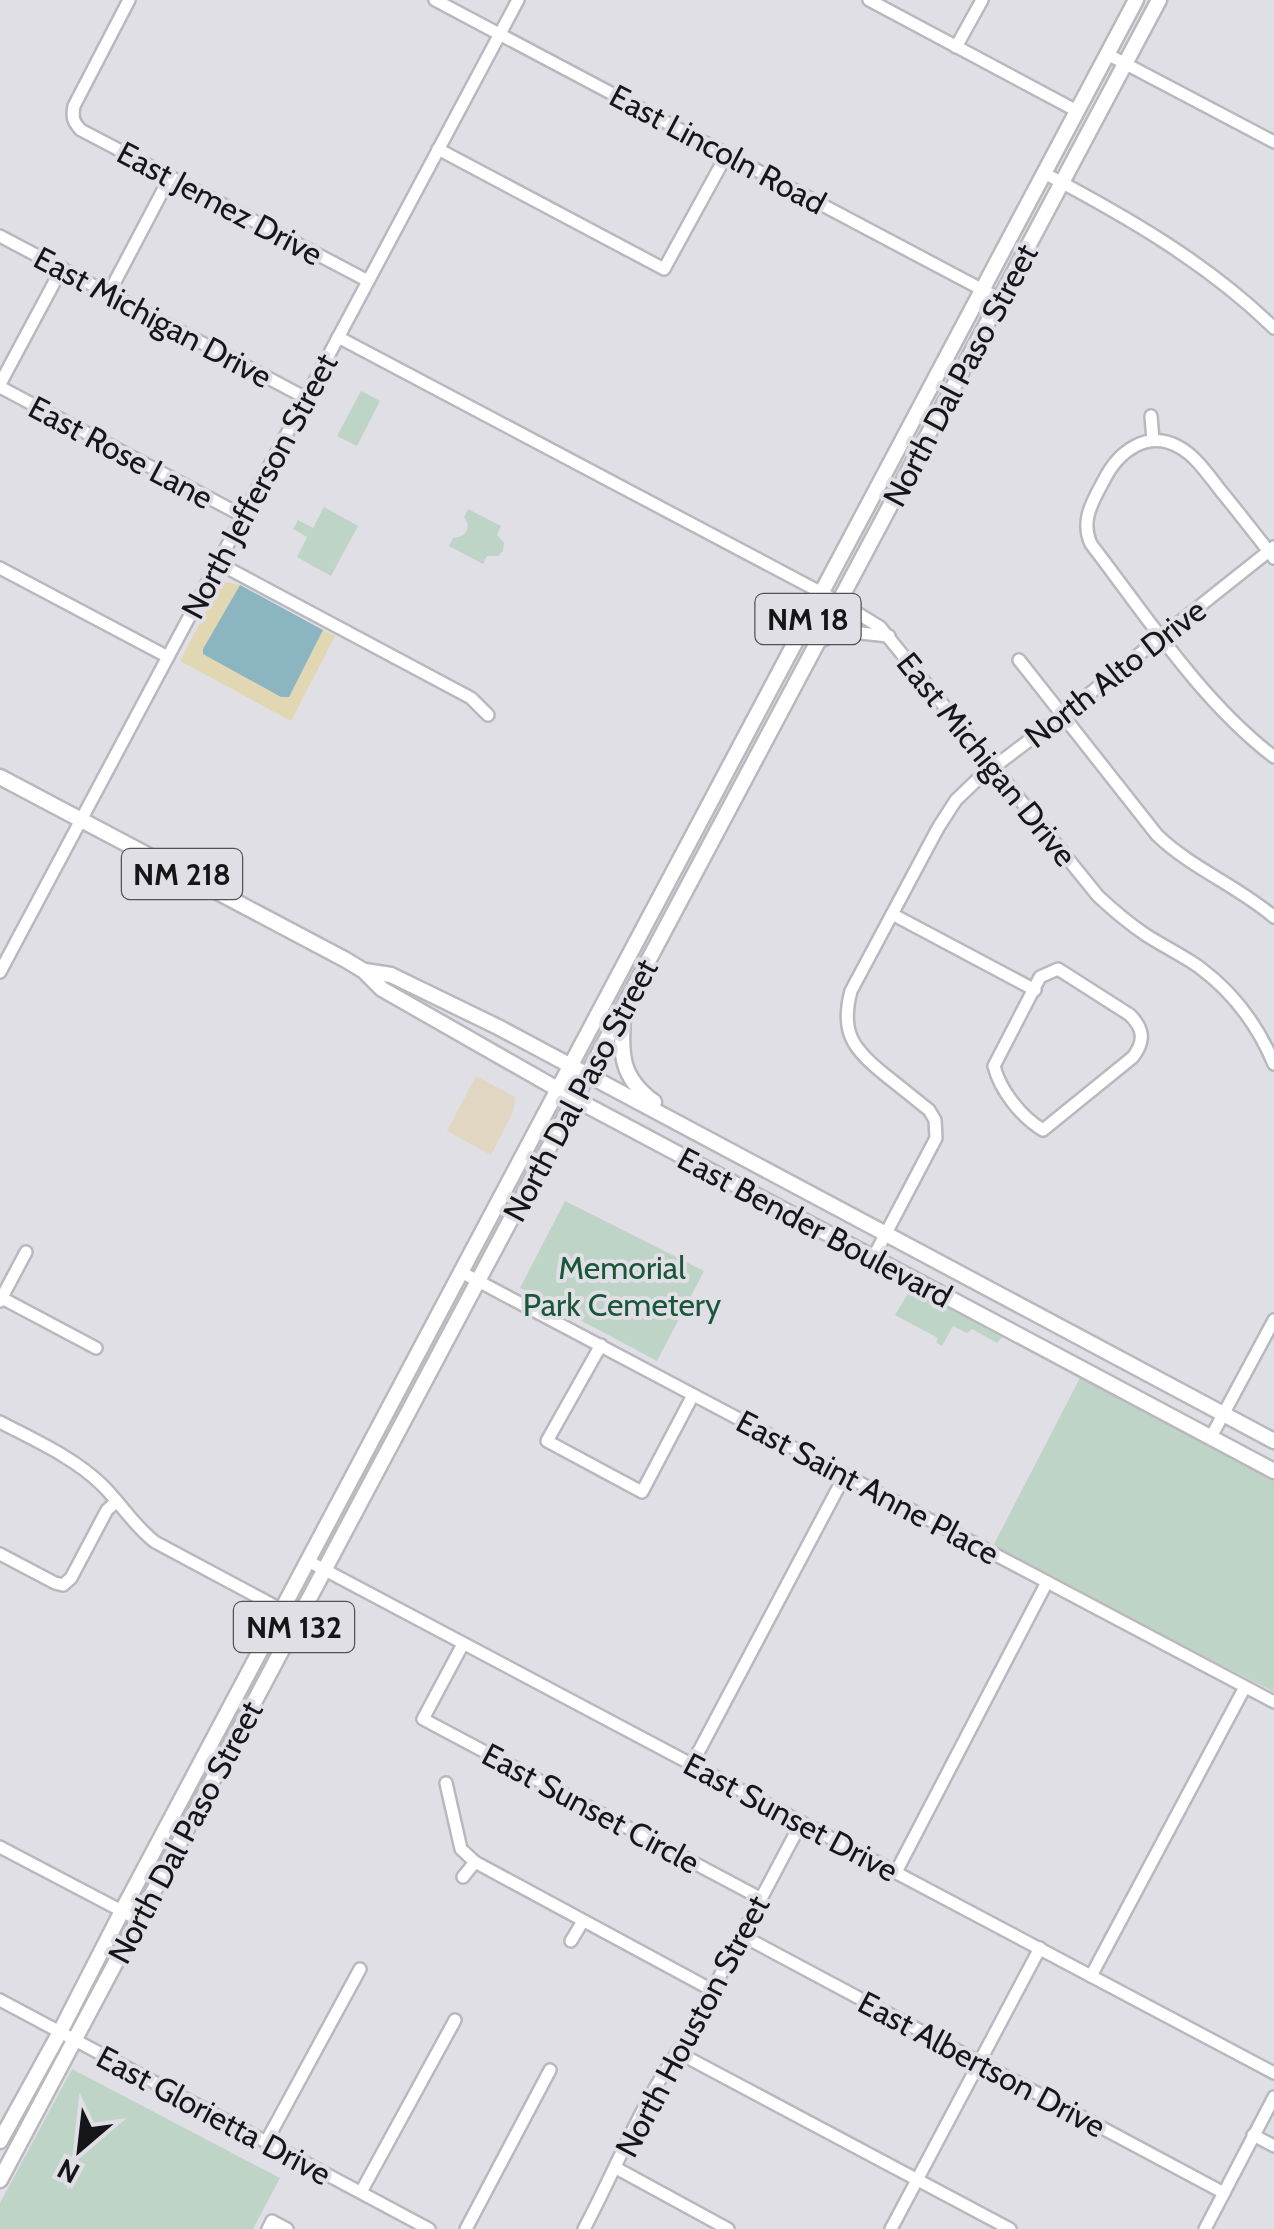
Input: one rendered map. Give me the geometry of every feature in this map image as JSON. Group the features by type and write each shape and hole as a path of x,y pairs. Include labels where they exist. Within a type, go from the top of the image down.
{"main road":[{"name":"North Dal Paso Street","path":"0,2141 1136,0"},
{"name":"North Dal Paso Street","path":"0,2180 1159,0"},
{"name":"East Bender Boulevard","path":"0,777 364,971 382,989 558,1090 1274,1471"},
{"name":"East Bender Boulevard","path":"364,971 390,974 498,1026 1274,1441"},
{"path":"623,1008 620,1045 625,1068 633,1084 664,1114"},
{"path":"711,1171 730,1149"}],"street":[{"name":"East Jemez Drive","path":"129,0 74,106 74,123 368,281"},
{"name":"East Lincoln Road","path":"435,0 1000,299"},
{"name":"North Jefferson Street","path":"0,972 518,0"},
{"path":"869,0 1077,110"},
{"path":"956,47 982,0"},
{"path":"1108,54 1274,142"},
{"path":"438,149 664,269 727,154"},
{"path":"1044,172 1188,255 1274,328"},
{"path":"109,293 170,177"},
{"name":"East Michigan Drive","path":"0,236 306,398"},
{"path":"0,386 62,268"},
{"name":"East Michigan Drive","path":"338,337 867,618 889,636 1098,896 1128,923 1200,968 1234,998 1269,1040 1274,1064"},
{"name":"East Rose Lane","path":"0,386 243,516"},
{"path":"1152,416 1152,440"},
{"path":"1272,552 1188,453 1152,440 1124,452 1108,472 1087,516 1087,534 1092,544 1162,637 1222,710 1274,757"},
{"name":"North Alto Drive","path":"873,1258 936,1138 936,1120 929,1110 867,1061 854,1045 846,1019 851,991 948,812 993,768 1272,552"},
{"path":"218,563 471,698 488,715"},
{"path":"0,568 168,656"},
{"path":"818,643 842,631 889,636"},
{"path":"1019,660 1167,844 1274,917"},
{"path":"892,914 1034,990"},
{"path":"1058,969 1130,1015 1143,1038 1133,1057 1042,1130 1030,1122 1008,1094 994,1066 1034,990 1040,977 1058,969"},
{"path":"26,1252 1,1299 96,1348"},
{"name":"East Saint Anne Place","path":"461,1272 1274,1702"},
{"path":"1210,1437 1274,1320"},
{"path":"601,1345 547,1441 642,1492 693,1395"},
{"path":"0,1422 73,1463 103,1486 154,1542 298,1619"},
{"path":"691,1766 845,1475"},
{"path":"0,1554 64,1585 107,1510 116,1502"},
{"name":"East Sunset Drive","path":"308,1561 1274,2073"},
{"path":"896,1872 1047,1582"},
{"name":"East Sunset Circle","path":"463,1644 422,1719 760,1898"},
{"path":"1091,1976 1245,1687"},
{"path":"446,1783 462,1849 475,1862 712,1990"},
{"name":"North Houston Street","path":"584,2229 644,2110 801,1822"},
{"path":"0,1847 138,1920"},
{"path":"464,1877 475,1862"},
{"path":"571,1941 583,1921"},
{"name":"East Albertson Drive","path":"740,1935 1224,2192"},
{"path":"891,2229 1040,1948"},
{"path":"266,2142 360,1968"},
{"name":"East Glorietta Drive","path":"0,2000 429,2229"},
{"path":"361,2192 455,2020"},
{"path":"677,2052 1010,2229"},
{"path":"466,2229 550,2070"},
{"path":"1205,2229 1274,2097"},
{"path":"1253,2134 1274,2146"},
{"path":"616,2168 728,2229"},
{"path":"270,2225 287,2229"}],"shaded area":[{"path":"476,1076 515,1097 513,1112 491,1155 447,1131"}],"green space":[{"path":"361,391 380,401 357,446 337,436"},
{"path":"324,507 358,526 331,576 297,557 307,537 293,529 298,520 313,528"},
{"path":"468,509 501,526 497,535 504,543 503,551 498,556 487,556 483,564 449,546 453,538 466,531 464,517"},
{"name":"Memorial Park Cemetery","path":"565,1201 704,1271 657,1361 520,1288"},
{"path":"912,1287 1003,1336 997,1343 972,1329 967,1333 953,1326 942,1346 936,1342 938,1338 895,1315"},
{"path":"1081,1376 1274,1479 1274,1692 992,1548"},
{"path":"72,2069 280,2178 253,2229 0,2229 0,2203"}],"sand":[{"path":"222,581 240,585 203,654 289,696 323,630 335,636 291,721 180,661"}],"water":[{"path":"240,585 323,630 289,697 281,697 203,654"}]}
